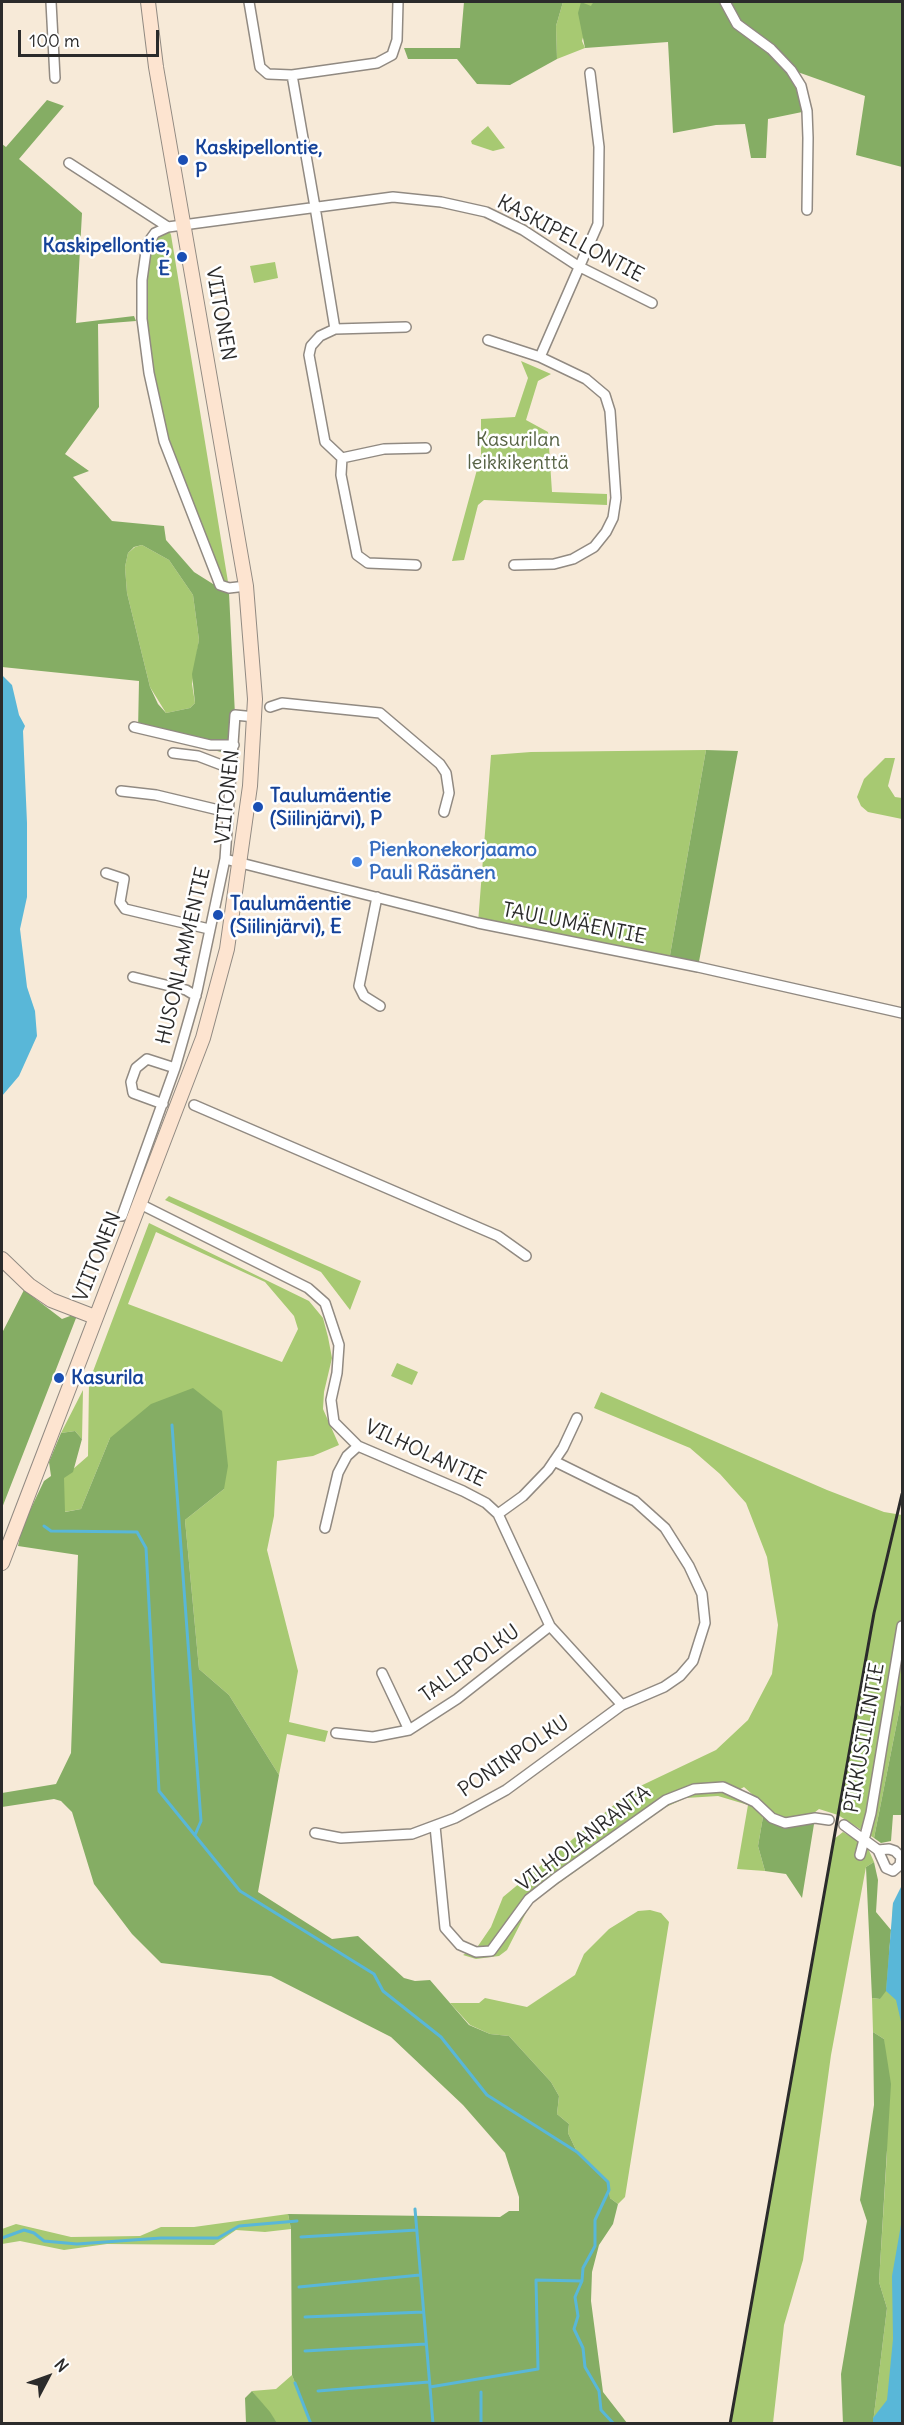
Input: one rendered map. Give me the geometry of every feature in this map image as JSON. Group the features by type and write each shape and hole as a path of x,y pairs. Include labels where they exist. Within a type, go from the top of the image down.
{"main road":[{"name":"VIITONEN","path":"2,1563 203,1038 227,949 240,863 255,717 252,641 246,586 156,67 148,2"},
{"path":"2,1259 29,1285 51,1300 95,1317"}],"street":[{"path":"51,2 55,78"},
{"path":"249,2 260,67 268,74 292,75 377,63 392,55 397,40 398,2"},
{"path":"725,2 737,24 771,49 791,70 801,86 808,138 807,210"},
{"path":"540,357 598,224 599,147 590,73"},
{"path":"292,75 334,328"},
{"path":"69,163 168,227"},
{"name":"KASKIPELLONTIE","path":"168,227 393,196 441,201 486,212 524,230 578,266 652,303"},
{"path":"168,227 155,233 147,244 142,280 142,319 149,373 164,441 218,579 224,587 246,586"},
{"path":"342,458 325,442 309,355 311,346 320,336 334,328 406,327"},
{"path":"489,340 540,357 586,379 605,395 610,411 615,503 613,518 606,532 594,547 579,557 554,564 514,565"},
{"path":"342,458 384,449 426,448"},
{"path":"342,458 341,475 357,555 368,563 416,565"},
{"path":"270,707 282,703 380,713 440,764 446,773 449,793 444,812"},
{"name":"HUSONLAMMENTIE","path":"122,1216 175,1068 196,996 225,859 235,715 255,717"},
{"path":"134,726 210,745 234,746"},
{"path":"173,753 198,756 232,769"},
{"path":"121,791 156,795 227,812"},
{"name":"TAULUMÄENTIE","path":"225,859 478,922 698,967 903,1013"},
{"path":"106,873 120,876 126,882 120,902 125,909 209,929"},
{"path":"377,897 359,986 364,996 380,1005"},
{"path":"133,977 186,990 196,996"},
{"path":"162,1104 133,1093 131,1082 136,1068 147,1059 175,1068"},
{"path":"194,1105 498,1236 526,1256"},
{"name":"VILHOLANTIE","path":"140,1204 308,1288 325,1303 339,1346 331,1410 334,1422 358,1446 463,1491 486,1503 498,1514 550,1626 622,1705"},
{"path":"498,1514 533,1487 554,1461 577,1418"},
{"path":"326,1528 338,1473 347,1456 358,1446"},
{"name":"PONINPOLKU","path":"315,1833 341,1838 376,1838 412,1834 476,1808 506,1790 622,1705 664,1687 680,1676 693,1660 705,1623 702,1594 697,1580 665,1528 647,1509 554,1461"},
{"name":"TALLIPOLKU","path":"336,1734 374,1737 409,1730 458,1699 550,1626"},
{"name":"PIKKUSIILINTIE","path":"860,1855 866,1839 903,1626"},
{"name":"TALLIPOLKU","path":"382,1673 409,1730"},
{"name":"VILHOLANRANTA","path":"435,1826 446,1928 460,1945 476,1952 491,1951 529,1899 556,1878 666,1800 694,1789 723,1787 754,1802 772,1818 785,1823 815,1818 829,1820"},
{"path":"844,1825 878,1850"}],"green space":[{"path":"464,2 563,2 556,26 557,59 510,85 477,84 457,59 408,59 404,48 460,48"},
{"path":"563,2 593,2 582,41 585,48 557,59 556,26"},
{"path":"581,2 591,6 593,2 902,2 902,167 856,155 865,96 792,70 807,111 768,119 766,158 751,158 745,124 716,125 673,133 668,42 585,48 578,13"},
{"path":"47,100 64,106 19,159 82,213 76,323 134,316 136,321 98,324 99,407 65,454 89,471 73,477 112,521 164,526 166,540 194,572 213,584 220,585 229,593 235,715 234,745 225,753 138,731 139,681 2,667 2,144 6,147","holes":["142,545 169,560 193,595 199,640 192,674 195,703 190,708 166,713 158,704 150,687 127,593 125,567 128,553 134,547"]},
{"path":"488,126 505,148 493,151 472,144 471,141"},
{"path":"168,227 229,588 224,587 164,441 144,339 145,266 155,233"},
{"path":"275,262 278,278 254,283 250,266"},
{"name":"Kasurilan leikkikenttä","path":"521,361 551,374 538,381 526,420 548,432 552,492 607,494 607,505 484,500 478,505 464,560 452,561 481,455 481,419 515,417 528,378"},
{"path":"142,545 169,560 193,595 199,640 192,684 195,703 190,708 166,713 150,687 127,593 125,567 128,553"},
{"path":"706,750 669,961 478,923 491,755 531,752"},
{"path":"706,750 738,751 698,967 669,961"},
{"path":"885,758 895,758 888,786 895,797 902,798 902,819 868,812 861,806 857,797 864,779"},
{"path":"169,1196 361,1281 350,1310 321,1272 165,1200"},
{"path":"149,1223 309,1301 323,1318 332,1358 324,1392 323,1409 339,1445 313,1456 277,1461 274,1516 267,1550 298,1671 289,1722 328,1731 325,1742 287,1734 279,1775 229,1695 199,1669 185,1520 224,1489 110,1438 81,1509 64,1512 64,1477 88,1456 89,1382","holes":["156,1232 265,1282 294,1316 298,1329 282,1362 128,1304"]},
{"path":"24,1290 62,1319 78,1313 2,1508 2,1333"},
{"path":"397,1363 418,1372 412,1385 391,1376"},
{"path":"193,1388 222,1411 228,1466 224,1489 185,1520 199,1669 229,1695 279,1775 258,1892 332,1939 358,1936 404,1978 415,1981 430,1980 469,2025 490,2034 509,2036 551,2082 559,2096 557,2114 569,2124 568,2133 577,2152 608,2182 610,2198 618,2204 613,2224 599,2245 592,2272 591,2301 603,2392 627,2423 310,2423 292,2375 291,2229 288,2214 500,2217 509,2211 519,2211 519,2197 505,2153 463,2105 391,2037 271,1976 161,1963 132,1934 94,1884 72,1812 61,1801 54,1799 2,1807 2,1793 56,1784 71,1753 78,1555 18,1546 22,1527 44,1481 51,1476 49,1462 61,1433 75,1431 82,1439 73,1472 64,1478 65,1512 81,1509 110,1438 151,1404"},
{"path":"83,1390 82,1439 75,1431 61,1433"},
{"path":"601,1392 827,1490 884,1512 902,1515 902,1697 874,1838 838,1815 819,1809 810,1816 786,1818 773,1813 744,1787 735,1792 764,1811 758,1846 765,1871 737,1869 748,1805 718,1796 686,1798 666,1807 531,1903 507,1950 499,1956 476,1959 463,1955 478,1946 491,1927 503,1897 632,1790 716,1750 748,1720 772,1674 778,1625 767,1557 746,1503 720,1474 690,1448 594,1408"},
{"path":"902,1697 902,1815 893,1815 891,1841 881,1843 874,1838"},
{"path":"764,1811 785,1823 815,1818 802,1898 786,1874 765,1871 758,1846"},
{"path":"843,1832 867,1846 874,1862 866,1867 831,2055 803,2260 784,2325 773,2423 730,2424 834,1839"},
{"path":"874,1862 878,1880 876,1912 891,1930 886,1991 880,1999 872,1998 866,1867"},
{"path":"893,1903 902,1906 902,2423 873,2423 887,2308 879,2282 887,2153 884,2039 873,2032 872,1998 880,1999 891,1942"},
{"path":"650,1910 661,1913 669,1922 625,2197 618,2204 610,2198 608,2182 577,2152 568,2133 569,2124 557,2114 559,2096 551,2082 509,2036 490,2034 470,2025 450,2003 479,2003 485,1998 527,2007 575,1975 584,1954 609,1929 638,1911"},
{"path":"873,2032 884,2039 891,2084 879,2282 887,2308 873,2423 843,2424 841,2374 867,2221 860,2200 874,2105"},
{"path":"288,2214 291,2229 265,2232 236,2230 214,2245 107,2244 64,2250 20,2241 2,2244 2,2229 16,2224 71,2237 140,2236 161,2227 194,2227"},
{"path":"292,2375 310,2423 277,2423 252,2391 276,2389"},
{"path":"252,2391 277,2423 246,2423 245,2398"}],"water":[{"path":"2,675 12,685 19,715 25,726 23,731 27,897 20,929 27,987 35,1011 37,1036 19,1076 2,1096"},
{"path":"902,1885 902,2026 896,2000 886,1991 893,1903"},
{"path":"902,2219 902,2423 873,2423 873,2418 887,2400 893,2339 892,2276"}],"waterway":[{"path":"172,1425 201,1821 195,1835"},
{"path":"44,1526 51,1531 137,1532 146,1548 159,1791 240,1891 374,1974 383,1991 441,2037 487,2095 577,2152 608,2182 609,2190 595,2220 595,2246 583,2268 582,2281 575,2297 578,2316 574,2329 583,2348 585,2367 599,2391 601,2410 614,2424"},
{"path":"415,2209 430,2387 538,2369 536,2280 582,2281"},
{"path":"2,2238 24,2230 34,2233 44,2241 77,2244 161,2238 218,2238 239,2226 297,2221"},
{"path":"301,2237 417,2230"},
{"path":"299,2287 420,2275"},
{"path":"305,2317 423,2312"},
{"path":"305,2351 426,2344"},
{"path":"318,2391 429,2382"},
{"path":"295,2383 311,2424"},
{"path":"430,2387 433,2424"},
{"path":"481,2392 481,2424"}],"railway":[{"path":"730,2424 874,1613 902,1494"}],"place":[{"name":"Kaskipellontie, P","path":"183,160"},
{"name":"Kaskipellontie, E","path":"182,257"},
{"name":"Taulumäentie (Siilinjärvi), P","path":"258,807"},
{"name":"Pienkonekorjaamo Pauli Räsänen","path":"357,862"},
{"name":"Taulumäentie (Siilinjärvi), E","path":"218,915"},
{"name":"Kasurila","path":"59,1378"}]}
